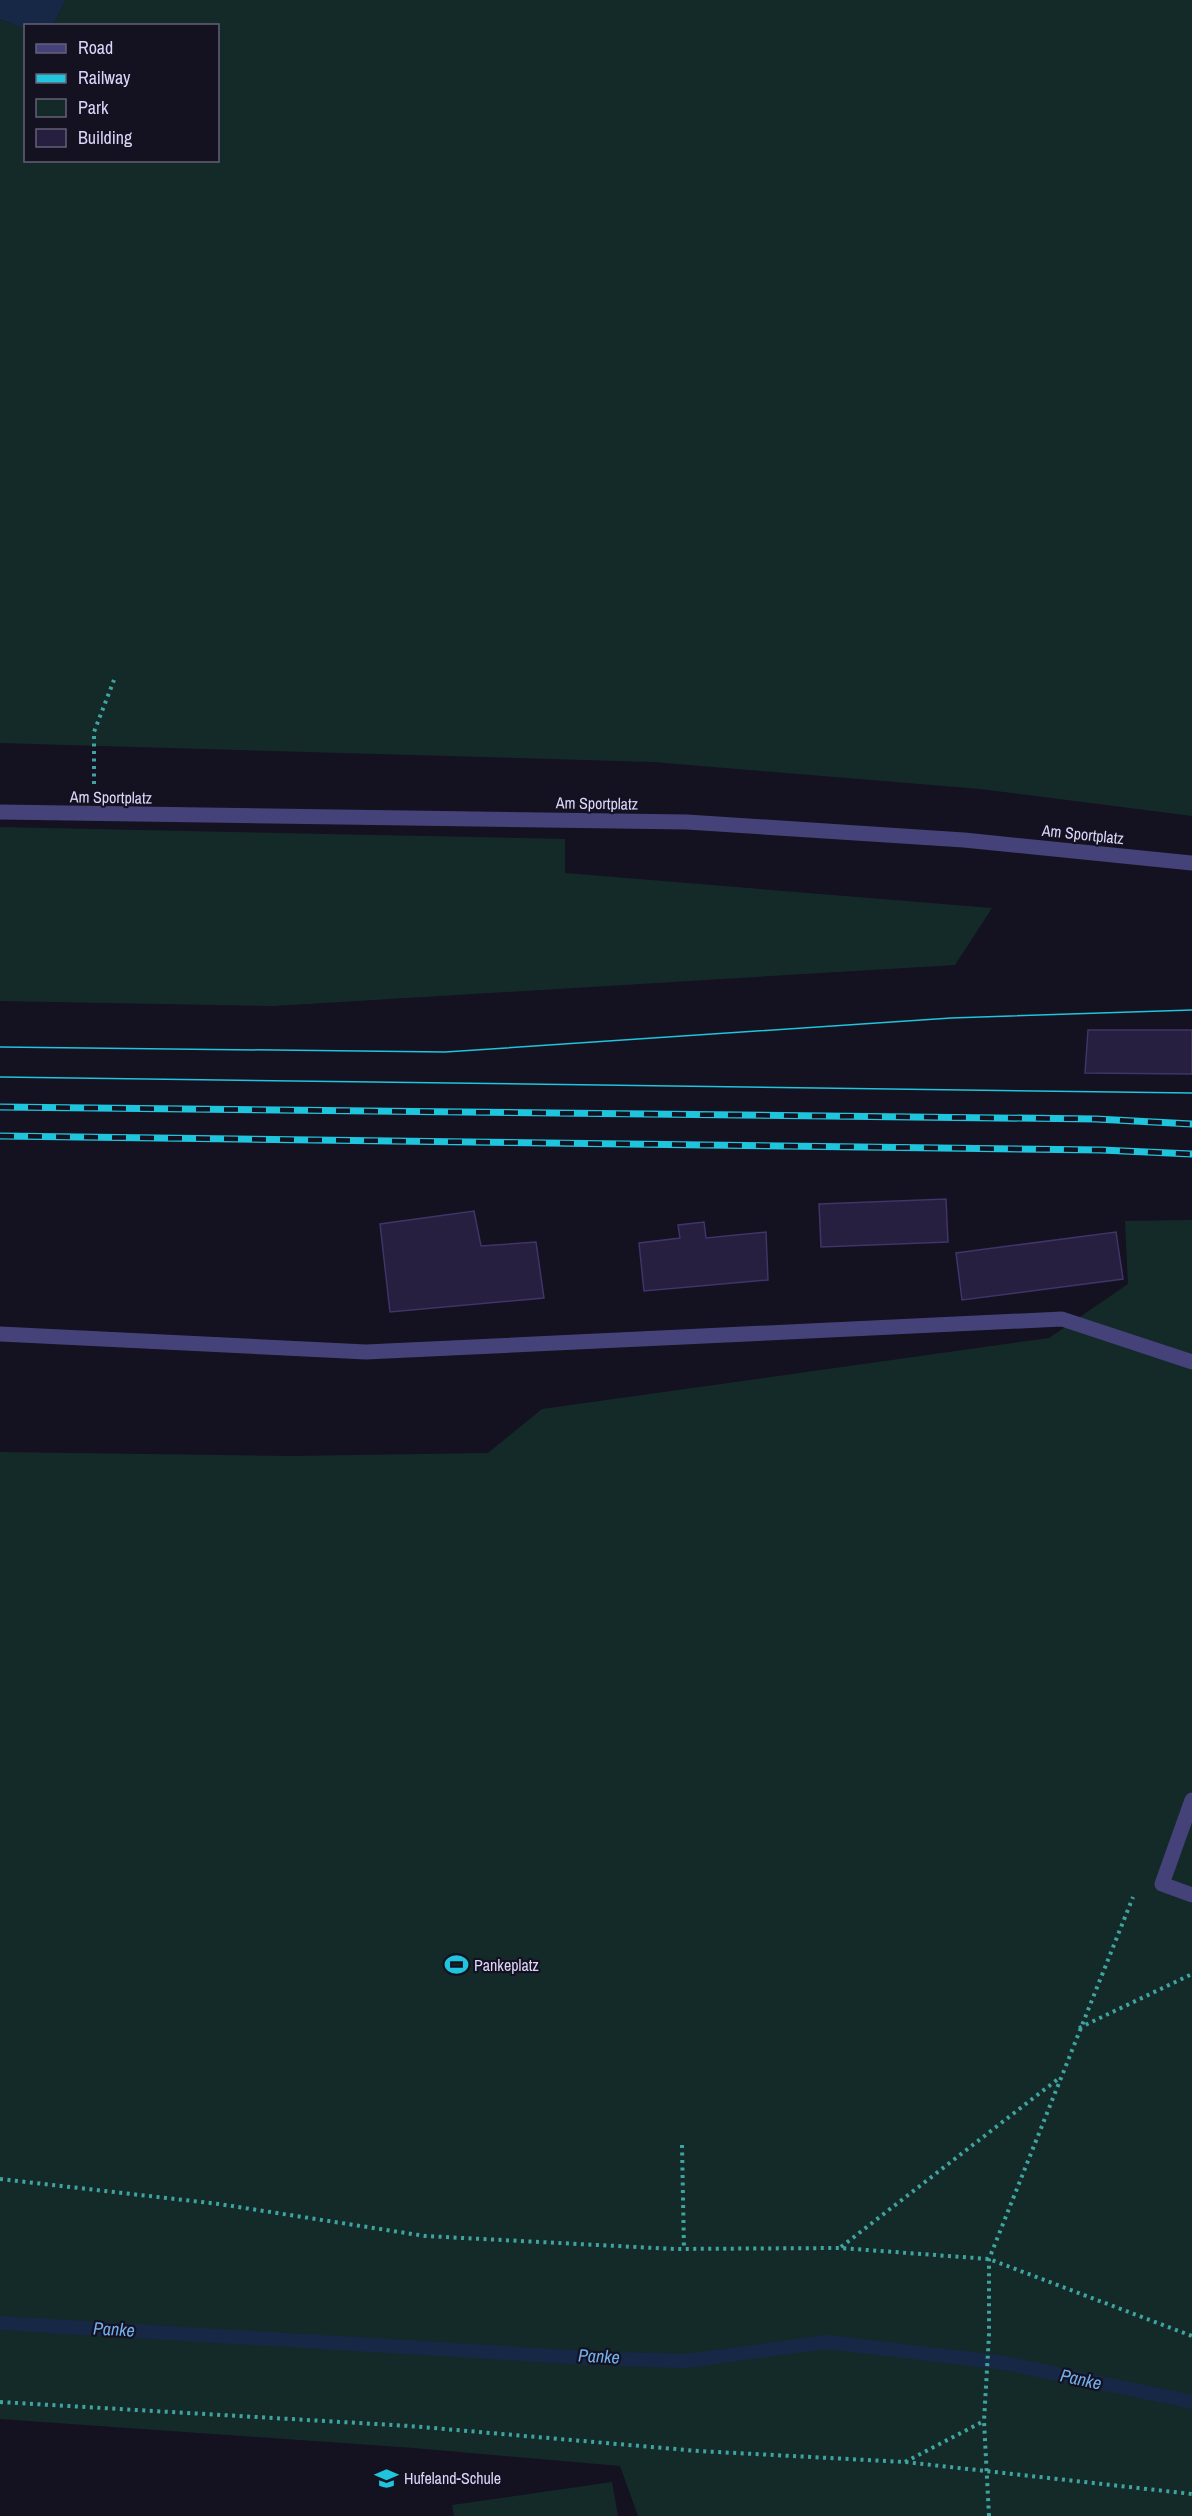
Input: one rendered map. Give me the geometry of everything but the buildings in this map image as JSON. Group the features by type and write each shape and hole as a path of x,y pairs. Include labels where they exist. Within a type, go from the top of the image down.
{"street":[{"name":"Am Sportplatz","path":"0,812 687,822 964,840 1192,863"},
{"path":"0,1334 366,1352 1062,1319 1192,1362"},
{"path":"1192,1800 1162,1884 1192,1895"}],"path":[{"path":"94,815 94,732 114,680"},
{"path":"988,2516 984,2421 988,2393 989,2259 1058,2079 1135,1892 1162,1884"},
{"path":"1078,2029 1192,1974"},
{"path":"840,2248 1058,2079"},
{"path":"682,2145 684,2249"},
{"path":"0,2179 219,2204 425,2236 684,2249 840,2248 989,2259 1192,2336"},
{"path":"0,2402 411,2426 698,2451 905,2462 985,2469 1192,2494"},
{"path":"905,2462 984,2421"}],"green space":[{"path":"66,0 1192,0 1192,816 980,789 653,762 0,743 0,19 24,29 24,162 219,162 219,24 54,24"},
{"path":"0,827 565,839 565,873 992,908 955,965 274,1006 0,1001"},
{"path":"1192,1220 1192,2516 638,2516 620,2466 414,2448 0,2419 0,1452 290,1456 488,1453 542,1409 1049,1338 1128,1284 1125,1221"},
{"path":"612,2482 618,2516 454,2516 452,2505"}],"water":[{"path":"0,0 66,0 54,24 24,24 24,29 0,19"}],"waterway":[{"name":"Panke","path":"0,2323 589,2358 686,2361 827,2342 1005,2363 1192,2402"}],"tram line":[{"path":"0,1047 445,1052 951,1018 1192,1010"},
{"path":"0,1077 1192,1093"}],"railway":[{"path":"0,1107 1096,1119 1192,1124"},
{"path":"0,1136 1101,1150 1192,1154"}],"place":[{"name":"Pankeplatz","path":"456,1965"},
{"name":"Hufeland-Schule","path":"386,2478"}]}
